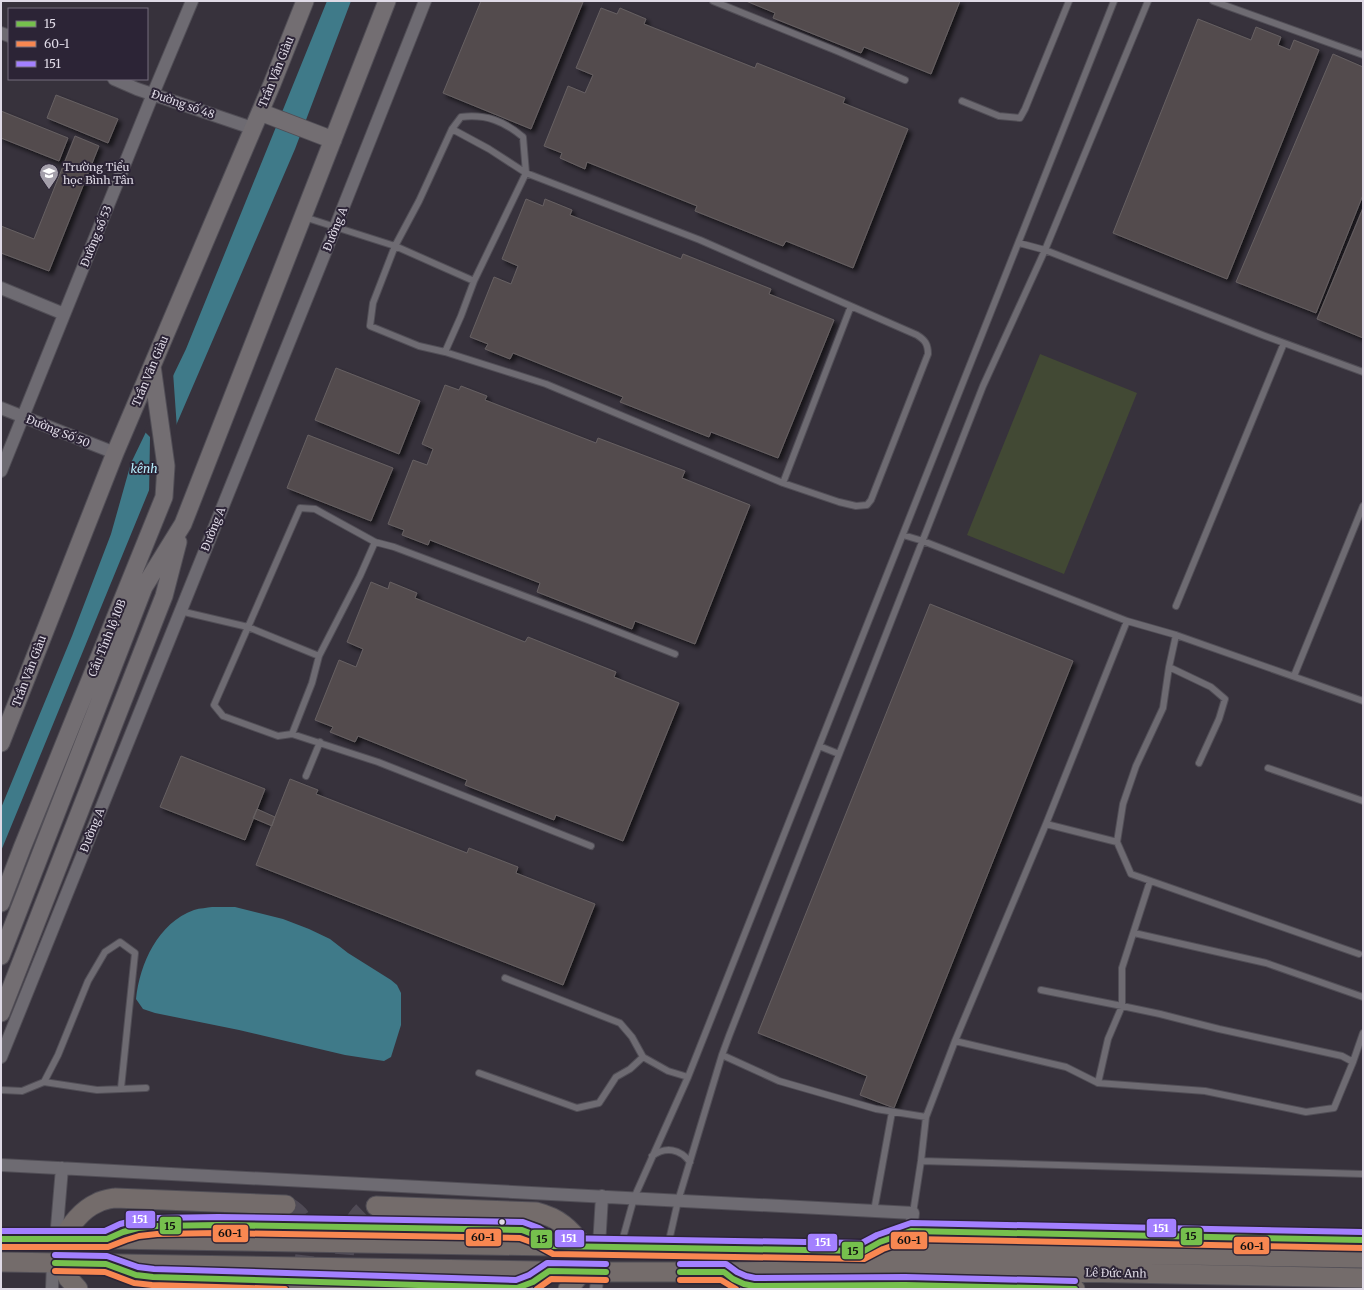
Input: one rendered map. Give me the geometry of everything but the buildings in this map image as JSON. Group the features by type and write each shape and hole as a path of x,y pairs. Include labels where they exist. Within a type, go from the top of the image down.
{"highway":[{"path":"59,1239 73,1223 97,1202 115,1198 286,1205"},
{"path":"376,1206 536,1212 547,1215 571,1230 591,1246"},
{"name":"Lê Đức Anh","path":"4,1237 107,1239 123,1232 138,1228 218,1224 522,1230 535,1234 553,1246 864,1251 938,1250 1363,1258"},
{"path":"911,1232 938,1250"},
{"name":"Lê Đức Anh","path":"864,1251 880,1242 911,1232 1363,1240"},
{"name":"Lê Đức Anh","path":"1,1262 106,1264 136,1275 153,1277 517,1288 532,1282 549,1271 592,1277 724,1272 936,1269 1363,1278"},
{"path":"57,1263 78,1289"},
{"name":"Lê Đức Anh","path":"724,1272 733,1279 744,1284 754,1286 905,1285 1075,1289"},
{"path":"568,1289 592,1277"}],"main road":[{"name":"Trần Văn Giàu","path":"1,743 115,453 260,112 304,1"},
{"path":"1,1013 164,596 180,528 304,217 387,1"},
{"path":"260,112 333,140"},
{"name":"Cầu Tỉnh lộ 10B","path":"1,903 164,497 166,466 152,366"},
{"name":"Cầu Tỉnh lộ 10B","path":"1,956 144,588 180,528"}],"street":[{"name":"Đường số 53","path":"1,471 192,1"},
{"name":"Đường A","path":"1,1057 425,1"},
{"name":"Đường số 48","path":"117,80 252,128"},
{"path":"1,288 64,314"},
{"name":"Đường Số 50","path":"1,408 115,453"},
{"path":"1,1165 913,1212 911,1232"},
{"path":"59,1239 62,1168"},
{"path":"591,1246 602,1196"},
{"path":"52,1289 57,1263"}],"lane":[{"path":"713,1 905,80"},
{"path":"962,101 999,116 1020,118 1069,1"},
{"path":"620,1247 634,1198 688,1078 1114,1"},
{"path":"667,1248 678,1200 722,1055 983,386 1045,250 1148,1"},
{"path":"1213,1 1363,55"},
{"path":"445,352 474,281 526,173 523,138 510,127 491,119 474,116 461,117 452,129 419,201 395,246 373,303 370,326 419,346 445,352 546,384 783,483 838,502 856,506 867,505 871,500 928,354 928,347 925,340 917,335 700,240 526,173 489,149 452,129"},
{"path":"304,217 395,246 474,281"},
{"path":"1019,242 1045,250 1284,343 1363,372"},
{"path":"783,483 851,306"},
{"path":"1176,606 1284,343"},
{"path":"1294,676 1363,506"},
{"path":"591,846 378,762 292,734 278,736 223,716 214,705 300,508 315,509 375,542 580,617 675,654"},
{"path":"903,535 923,541 1127,621 1176,635 1363,701"},
{"path":"292,734 312,683 319,656 360,576 375,542"},
{"path":"180,611 248,627 319,656"},
{"path":"913,1212 926,1117 955,1041 1046,824 1127,621"},
{"path":"1176,635 1169,667 1164,708 1136,766 1123,804 1117,842 1131,874 1359,954"},
{"path":"1169,667 1211,687 1224,699 1219,719 1199,763"},
{"path":"306,776 320,742"},
{"path":"819,746 839,754"},
{"path":"1268,768 1363,801"},
{"path":"1046,824 1117,842"},
{"path":"1098,1083 1108,1039 1122,1006 1122,968 1150,881"},
{"path":"1134,933 1266,964 1363,997"},
{"path":"44,1082 58,1055 88,981 105,952 120,942 134,953 121,1088"},
{"path":"505,978 620,1023 632,1038 643,1057 668,1071 688,1078"},
{"path":"1041,990 1160,1014 1218,1029 1342,1056 1354,1062"},
{"path":"955,1041 1066,1067 1098,1083 1205,1091 1306,1112 1334,1108 1354,1062 1363,1033"},
{"path":"722,1055 779,1081 876,1109 926,1117"},
{"path":"479,1073 577,1108 599,1103 616,1077 630,1069 643,1057"},
{"path":"1,1090 22,1092 44,1082 97,1090 146,1088"},
{"path":"874,1211 892,1112"},
{"path":"652,1156 662,1151 673,1150 683,1154 690,1162"},
{"path":"921,1161 1363,1174"}],"green space":[{"path":"1040,354 1137,393 1064,574 967,535"}],"water":[{"name":"kênh","path":"327,1 351,1 295,149 168,444 1,851 1,808 72,636 111,534 131,463 186,349"},
{"path":"212,907 235,907 283,919 309,929 330,939 348,953 397,985 401,993 401,1025 391,1057 384,1061 345,1055 239,1030 155,1013 143,1009 136,999 138,985 147,958 161,934 170,924 181,916 194,910"}],"pier":[{"path":"173,372 177,429 149,496 150,437 144,431"}],"tunnel":[{"path":"286,1205 299,1215 304,1227 306,1243 303,1268 298,1282"},
{"path":"348,1283 345,1274 344,1254 349,1234 353,1225 364,1210 376,1206"}],"transit line":[{"name":"151","path":"1,1231 105,1231 120,1224 136,1220 157,1218 218,1217 523,1222 539,1228 555,1238 862,1243 877,1235 911,1223 1363,1232"},
{"name":"15","path":"1,1239 107,1239 123,1232 138,1228 157,1226 218,1225 522,1230 535,1235 553,1246 864,1251 880,1242 911,1231 1363,1240"},
{"name":"60-1","path":"1,1247 108,1247 139,1236 157,1234 218,1233 520,1238 553,1254 864,1259 883,1249 912,1239 1363,1248"},
{"name":"151","path":"55,1255 107,1256 138,1267 154,1269 516,1280 529,1275 547,1263 606,1264"},
{"name":"15","path":"55,1263 106,1264 136,1275 153,1277 517,1288 533,1282 549,1271 606,1272"},
{"name":"151","path":"680,1264 726,1264 737,1272 755,1278 905,1277 1075,1281"},
{"name":"60-1","path":"55,1271 105,1272 134,1283 152,1285 285,1289"},
{"name":"15","path":"680,1272 724,1272 733,1279 744,1284 754,1286 905,1285 1075,1289"},
{"name":"60-1","path":"537,1289 551,1279 606,1280"},
{"name":"60-1","path":"680,1280 721,1280 736,1289"}],"place":[{"name":"Trường Tiểu học Bình Tân","path":"49,190"}]}
